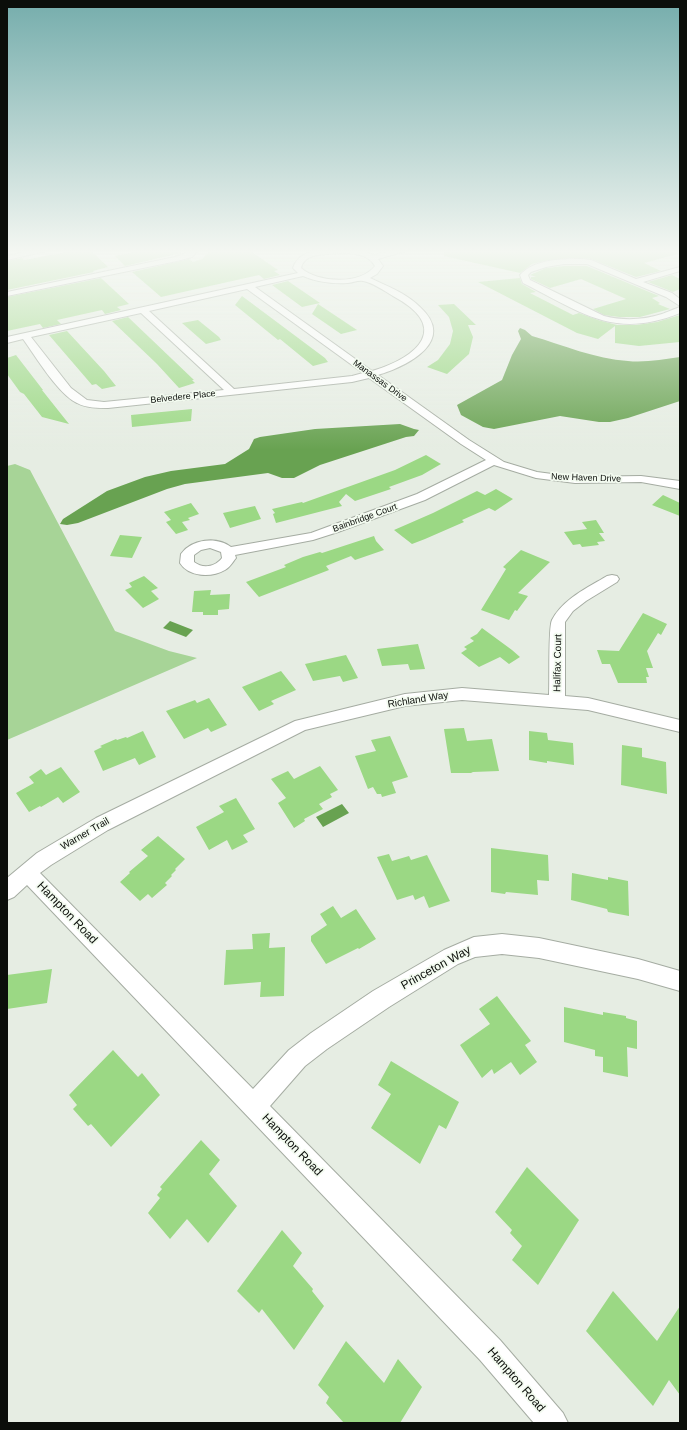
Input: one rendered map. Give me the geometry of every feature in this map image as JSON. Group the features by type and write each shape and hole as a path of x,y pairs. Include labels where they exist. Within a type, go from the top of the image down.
{"street":[{"path":"7,340 112,317"},
{"path":"150,317 232,392"},
{"name":"Manassas Drive","path":"291,317 493,460"},
{"name":"Belvedere Place","path":"25,336 75,398 85,402 108,405 341,381 371,374 394,367 418,352 426,342 429,327 425,317"},
{"path":"598,317 627,323 649,321 662,317"},
{"name":"New Haven Drive","path":"493,460 517,470 558,479 641,479 680,485"},
{"name":"Bainbridge Court","path":"228,552 313,536 334,529 426,495 493,460"},
{"name":"Halifax Court","path":"557,701 558,622 568,608 612,579"},
{"name":"Richland Way","path":"171,791 301,725 397,702 462,694 557,701 588,704 680,726"},
{"name":"Warner Trail","path":"7,890 44,859 102,824 171,791"},
{"name":"Hampton Road","path":"27,872 490,1350 553,1423"},
{"name":"Princeton Way","path":"254,1106 297,1058 319,1041 382,998 451,957 474,947 502,944 539,948 638,969 670,977 680,982"}],"shaded area":[{"path":"520,328 532,336 603,358 641,362 680,357 680,401 628,418 610,422 599,422 560,416 494,429 483,427 461,415 457,405 502,380 512,355 521,339 518,331"},
{"path":"400,424 419,430 414,436 406,437 320,465 294,478 282,478 268,473 185,484 167,489 78,523 67,525 60,524 63,519 107,491 145,477 171,471 225,464 249,449 254,439 260,437 315,429"},
{"path":"15,464 30,470 115,631 169,651 197,658 7,740 7,466"},
{"path":"170,621 193,630 186,637 163,628"},
{"path":"342,804 349,813 323,827 316,817"}],"building":[{"path":"7,317 72,317 57,320 61,324 43,328 40,324 7,331"},
{"path":"128,317 194,380 192,380 195,383 179,388 157,364 112,321"},
{"path":"249,317 270,317 325,358 328,362 313,366 280,339 278,340"},
{"path":"316,317 337,317 357,330 341,334"},
{"path":"449,317 467,317 476,325 468,325 473,337 469,354 447,374 427,367 438,360 450,344 453,331"},
{"path":"545,317 589,317 617,325 636,325 680,317 680,342 639,346 615,343 615,326 598,339 577,333"},
{"path":"198,320 221,340 206,344 182,323"},
{"path":"67,331 116,386 102,389 96,384 92,385 49,335"},
{"path":"16,355 69,424 42,417 24,394 20,392 7,374 7,358"},
{"path":"192,409 191,421 132,427 131,415"},
{"path":"426,455 441,464 422,475 389,487 391,489 355,501 346,494 339,502 342,506 276,523 273,514 275,513 272,509 303,503 395,470"},
{"path":"496,489 513,499 495,511 489,508 462,520 464,522 412,544 394,530 477,491 485,495"},
{"path":"663,495 680,503 680,516 652,505"},
{"path":"191,503 199,514 188,518 190,520 182,522 188,530 176,534 166,522 171,520 164,512"},
{"path":"255,506 261,519 230,528 223,513"},
{"path":"596,520 604,533 599,533 605,541 597,542 599,545 582,547 580,544 573,545 564,532 587,529 582,522"},
{"path":"120,535 142,537 132,558 110,556"},
{"path":"374,536 376,541 384,550 355,560 351,556 326,566 329,570 259,597 246,582 286,567 284,565 303,557 320,552 322,553"},
{"path":"521,550 550,562 518,593 528,596 517,611 515,610 509,620 481,610 506,569 503,567"},
{"path":"144,576 158,588 151,591 159,599 143,608 125,590 132,587 129,583"},
{"path":"211,590 210,595 230,594 229,609 218,610 218,615 203,615 203,612 192,612 194,591"},
{"path":"643,613 667,624 661,635 658,633 647,651 653,668 646,668 649,677 646,677 647,683 618,683 610,664 602,664 597,650 619,651"},
{"path":"482,628 520,657 509,664 500,657 479,667 461,653 467,649 464,647 474,641 470,638 477,634"},
{"path":"418,644 425,669 410,670 408,664 382,666 377,649"},
{"path":"346,655 358,678 343,682 340,676 313,681 305,664"},
{"path":"281,671 296,690 271,701 274,704 259,711 242,687"},
{"path":"209,698 227,725 211,732 208,728 184,739 166,711 195,700 197,703"},
{"path":"464,728 467,741 492,739 499,771 451,773 444,729"},
{"path":"143,731 156,757 139,765 135,758 103,771 94,751 102,747 100,746 116,739 127,738"},
{"path":"529,731 547,733 548,740 573,743 574,765 529,760"},
{"path":"390,736 408,777 392,782 396,793 382,797 381,794 377,794 373,787 368,789 355,756 376,751 371,740"},
{"path":"622,745 642,748 642,757 666,762 667,794 621,785"},
{"path":"320,766 338,790 330,794 332,797 319,804 323,809 304,819 305,821 294,828 278,803 286,798 271,779 288,771 294,779"},
{"path":"61,767 80,792 63,803 58,797 29,812 16,793 34,783 29,777 41,769 46,775"},
{"path":"236,798 255,829 243,835 248,842 232,850 227,840 209,850 196,827 224,812 219,806"},
{"path":"158,836 185,859 175,869 176,870 171,875 172,876 165,883 167,885 152,898 148,894 140,901 120,882 130,873 129,872 148,856 141,850"},
{"path":"491,848 548,855 549,881 537,880 538,895 491,892"},
{"path":"389,854 392,861 409,856 411,860 427,855 450,901 429,908 424,896 415,900 413,895 397,900 377,857"},
{"path":"572,873 608,880 608,877 628,881 629,916 608,912 607,909 571,900"},
{"path":"333,906 341,918 356,909 376,939 359,949 358,948 326,964 311,941 311,936 327,925 320,914"},
{"path":"270,933 269,948 285,947 284,996 260,997 261,982 224,985 226,950 253,949 252,934"},
{"path":"52,969 47,1003 7,1009 7,975"},
{"path":"497,996 531,1041 525,1045 537,1062 520,1075 511,1062 494,1074 492,1069 482,1078 460,1045 490,1024 479,1009"},
{"path":"564,1007 603,1015 603,1012 626,1016 626,1018 637,1021 637,1049 627,1047 628,1077 603,1072 603,1057 595,1056 595,1050 564,1042"},
{"path":"113,1050 138,1077 142,1073 160,1095 111,1147 91,1124 88,1126 73,1109 77,1105 69,1095"},
{"path":"391,1061 459,1102 446,1129 439,1125 420,1164 371,1128 391,1094 378,1085"},
{"path":"201,1140 220,1160 209,1174 237,1206 208,1243 187,1219 170,1239 148,1213 160,1198 157,1195 162,1189 160,1187"},
{"path":"527,1167 579,1220 538,1285 512,1260 522,1246 510,1233 512,1230 495,1212"},
{"path":"282,1230 302,1253 293,1266 313,1289 312,1291 324,1306 294,1350 262,1309 259,1313 237,1291"},
{"path":"613,1291 657,1341 680,1306 680,1395 669,1380 653,1406 586,1331"},
{"path":"346,1341 384,1383 398,1359 422,1387 400,1423 344,1423 326,1403 329,1397 318,1385"}]}
